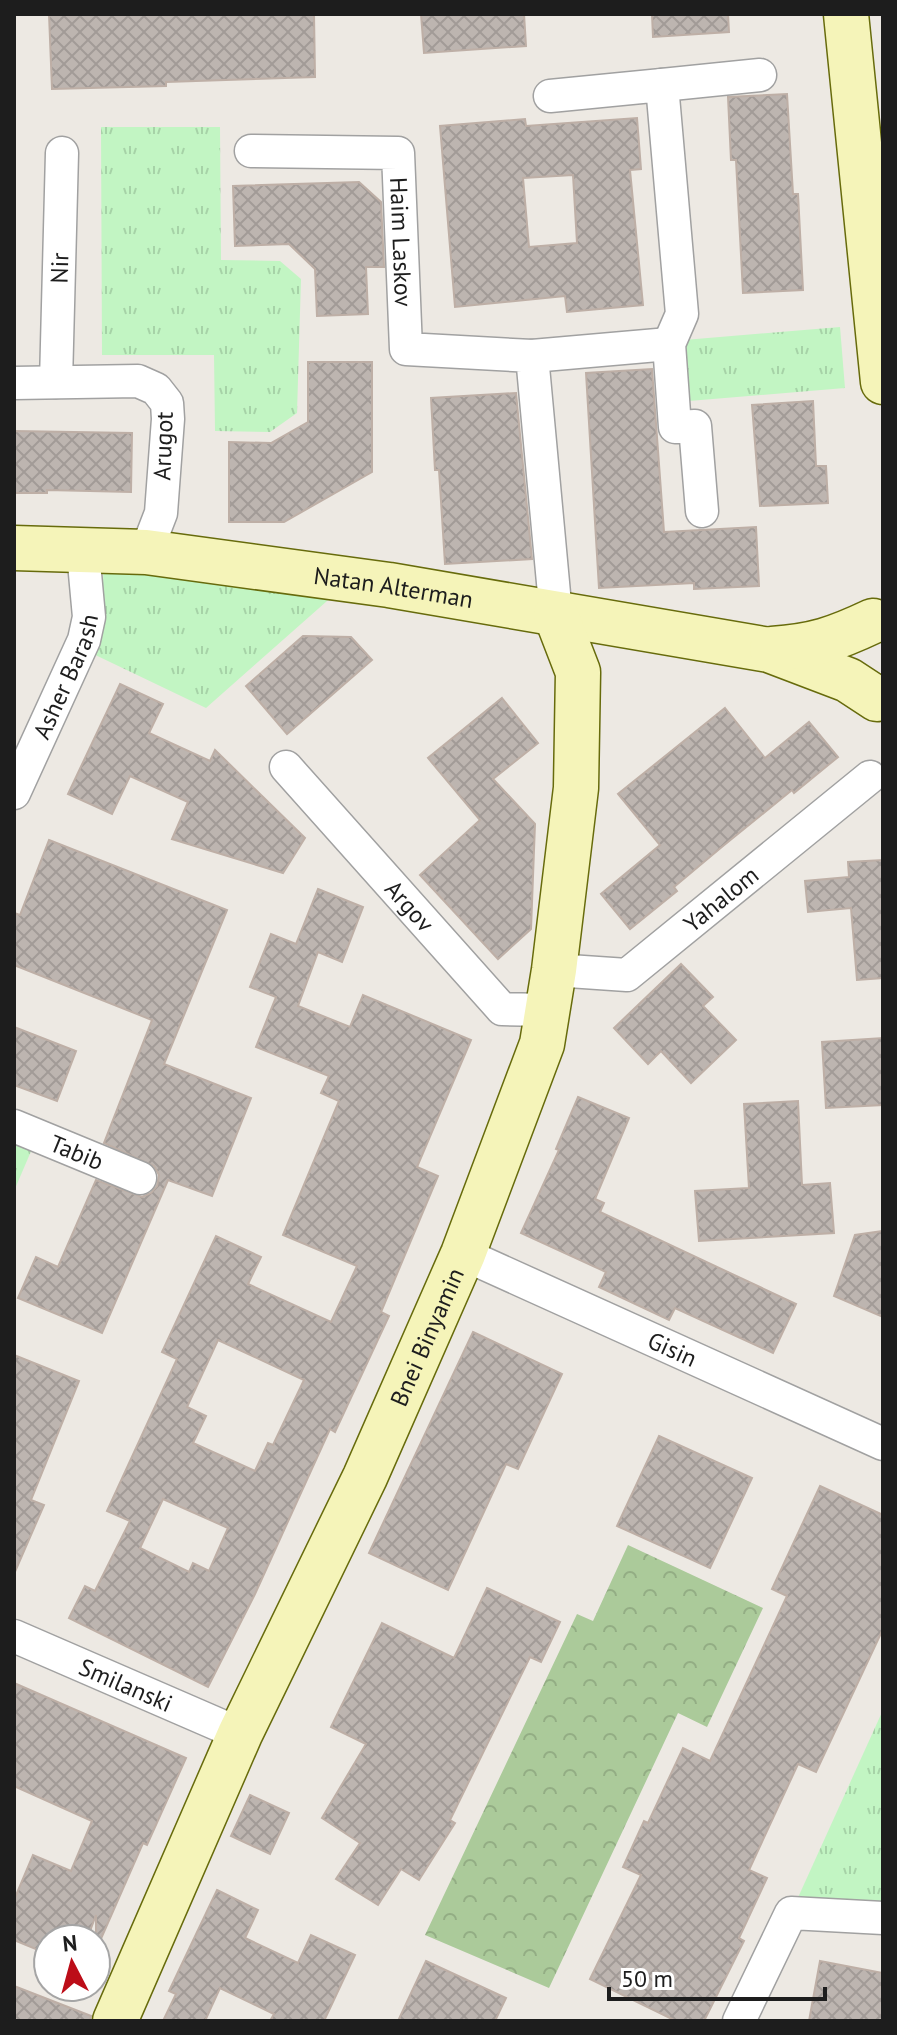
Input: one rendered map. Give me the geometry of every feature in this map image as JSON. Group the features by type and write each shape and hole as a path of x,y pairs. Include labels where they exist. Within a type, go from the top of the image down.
{"street":[{"path":"846,14 883,382"},
{"path":"873,14 883,94"},
{"path":"550,96 760,75"},
{"path":"662,85 682,314 669,344 675,427 695,426 702,511"},
{"name":"Haim Laskov","path":"251,151 398,153 406,349 532,356 669,344"},
{"name":"Nir","path":"56,382 62,153"},
{"path":"532,356 556,615"},
{"name":"Arugot","path":"14,383 138,381 156,389 167,403 161,513 146,552"},
{"name":"Natan Alterman","path":"14,548 146,552 389,585 769,650 848,680 880,702"},
{"name":"Asher Barash","path":"14,793 84,640 89,617 83,552"},
{"path":"878,614 865,638 863,657 866,679 880,702"},
{"name":"Natan Alterman","path":"769,650 803,647 835,639 878,614"},
{"name":"Bnei Binyamin","path":"115,2021 240,1734 365,1477 463,1254 542,1044 576,788 578,672 556,615"},
{"name":"Argov","path":"286,767 502,1009 551,990"},
{"name":"Yahalom","path":"551,990 627,975 870,777"},
{"name":"Tabib","path":"14,1126 140,1178"},
{"name":"Gisin","path":"463,1254 883,1444"},
{"name":"Smilanski","path":"14,1636 240,1734"},
{"path":"739,2021 791,1913 883,1918"}],"green space":[{"path":"101,127 220,127 221,260 280,261 301,279 297,413 270,432 215,431 214,355 102,355"},
{"path":"840,327 845,388 689,401 684,340"},
{"path":"104,553 344,586 206,708 87,651 102,617"},
{"path":"14,1141 32,1149 14,1191"},
{"path":"628,1545 763,1608 707,1727 678,1713 549,1988 425,1935 577,1614 593,1621"},
{"path":"883,1710 883,1918 791,1913"}],"building":[{"path":"49,14 314,14 315,77 52,89"},
{"path":"421,14 524,14 526,46 424,53"},
{"path":"652,14 728,14 729,32 653,37"},
{"path":"787,94 793,194 798,194 803,290 743,293 736,160 731,160 728,97"},
{"path":"637,118 641,169 630,170 643,305 567,312 565,296 455,307 440,126 525,119 526,126","holes":["573,175 577,243 529,247 523,178"]},
{"path":"359,182 381,202 384,267 366,267 368,314 317,316 315,269 289,244 235,246 233,186"},
{"path":"308,362 372,362 372,472 284,522 229,522 229,442 271,443 308,422"},
{"path":"652,369 664,532 756,527 759,586 694,589 694,583 599,588 586,373"},
{"path":"516,393 532,559 445,564 431,398"},
{"path":"813,401 816,466 826,466 828,503 760,506 752,405"},
{"path":"14,431 132,433 131,492 47,490 47,493 14,493"},
{"path":"303,636 351,637 372,660 287,734 246,686"},
{"path":"120,684 163,704 149,733 210,761 215,750 305,838 283,873 172,839 188,802 130,776 112,814 68,794"},
{"path":"502,698 538,743 493,779 535,824 531,929 498,959 420,875 480,820 428,758"},
{"path":"725,708 765,758 809,722 838,757 723,846 674,887 677,891 630,929 601,894 660,845 618,794"},
{"path":"49,840 227,910 164,1064 251,1098 212,1196 168,1180 102,1333 18,1298 36,1257 58,1267 96,1180 142,1197 157,1186 159,1175 154,1166 104,1143 152,1020 14,965 14,913 20,915"},
{"path":"883,860 883,978 857,980 851,908 808,912 805,881 849,877 848,862"},
{"path":"318,889 363,907 342,962 318,952 298,1006 350,1027 363,995 471,1040 417,1167 438,1176 381,1312 389,1316 335,1432 330,1429 255,1594 208,1687 69,1618 85,1586 95,1591 130,1521 107,1511 177,1359 162,1352 216,1236 261,1257 248,1284 331,1322 357,1266 283,1235 339,1101 321,1093 329,1076 256,1047 276,997 250,987 271,934 296,944","holes":["218,1340 304,1380 273,1445 268,1443 255,1471 193,1443 206,1416 187,1407","163,1499 228,1528 209,1571 193,1563 189,1572 140,1548"]},
{"path":"681,964 713,997 703,1006 736,1040 691,1083 661,1051 648,1064 614,1028"},
{"path":"14,1027 76,1051 57,1101 14,1085"},
{"path":"883,1038 883,1105 826,1108 822,1042"},
{"path":"578,1097 629,1118 595,1199 604,1203 600,1212 796,1304 773,1353 675,1308 669,1320 599,1287 606,1272 521,1233 559,1150 556,1149"},
{"path":"798,1101 802,1185 830,1183 834,1233 699,1241 695,1191 749,1188 744,1104"},
{"path":"883,1231 883,1317 834,1296 855,1235"},
{"path":"473,1332 562,1374 518,1469 506,1464 448,1590 369,1553"},
{"path":"14,1355 79,1381 31,1500 44,1505 14,1574"},
{"path":"659,1436 752,1478 710,1568 617,1526"},
{"path":"820,1486 883,1515 883,1629 816,1772 798,1764 749,1870 767,1878 739,1938 744,1941 704,2021 676,2021 590,1979 641,1875 623,1867 644,1821 648,1823 683,1748 710,1761 787,1596 772,1589"},
{"path":"487,1588 560,1622 541,1662 530,1657 450,1820 455,1823 419,1880 401,1869 378,1905 336,1879 360,1843 322,1818 366,1744 331,1727 382,1623 454,1658"},
{"path":"14,1683 186,1758 147,1845 143,1843 108,1923 96,1923 96,1915 93,1923 32,1923 32,1947 14,1940 14,1900 33,1855 71,1871 92,1821 14,1786"},
{"path":"250,1795 289,1813 270,1854 231,1836"},
{"path":"217,1890 258,1910 245,1938 298,1963 311,1935 355,1955 324,2021 270,2021 274,2014 220,1988 205,2021 163,2021 176,1994 169,1991"},
{"path":"426,1961 506,1998 495,2021 398,2021"},
{"path":"820,1961 883,1973 883,2021 809,2021"},
{"path":"14,1986 32,1993 32,2003 58,2003 91,2016 90,2021 14,2021"}]}
